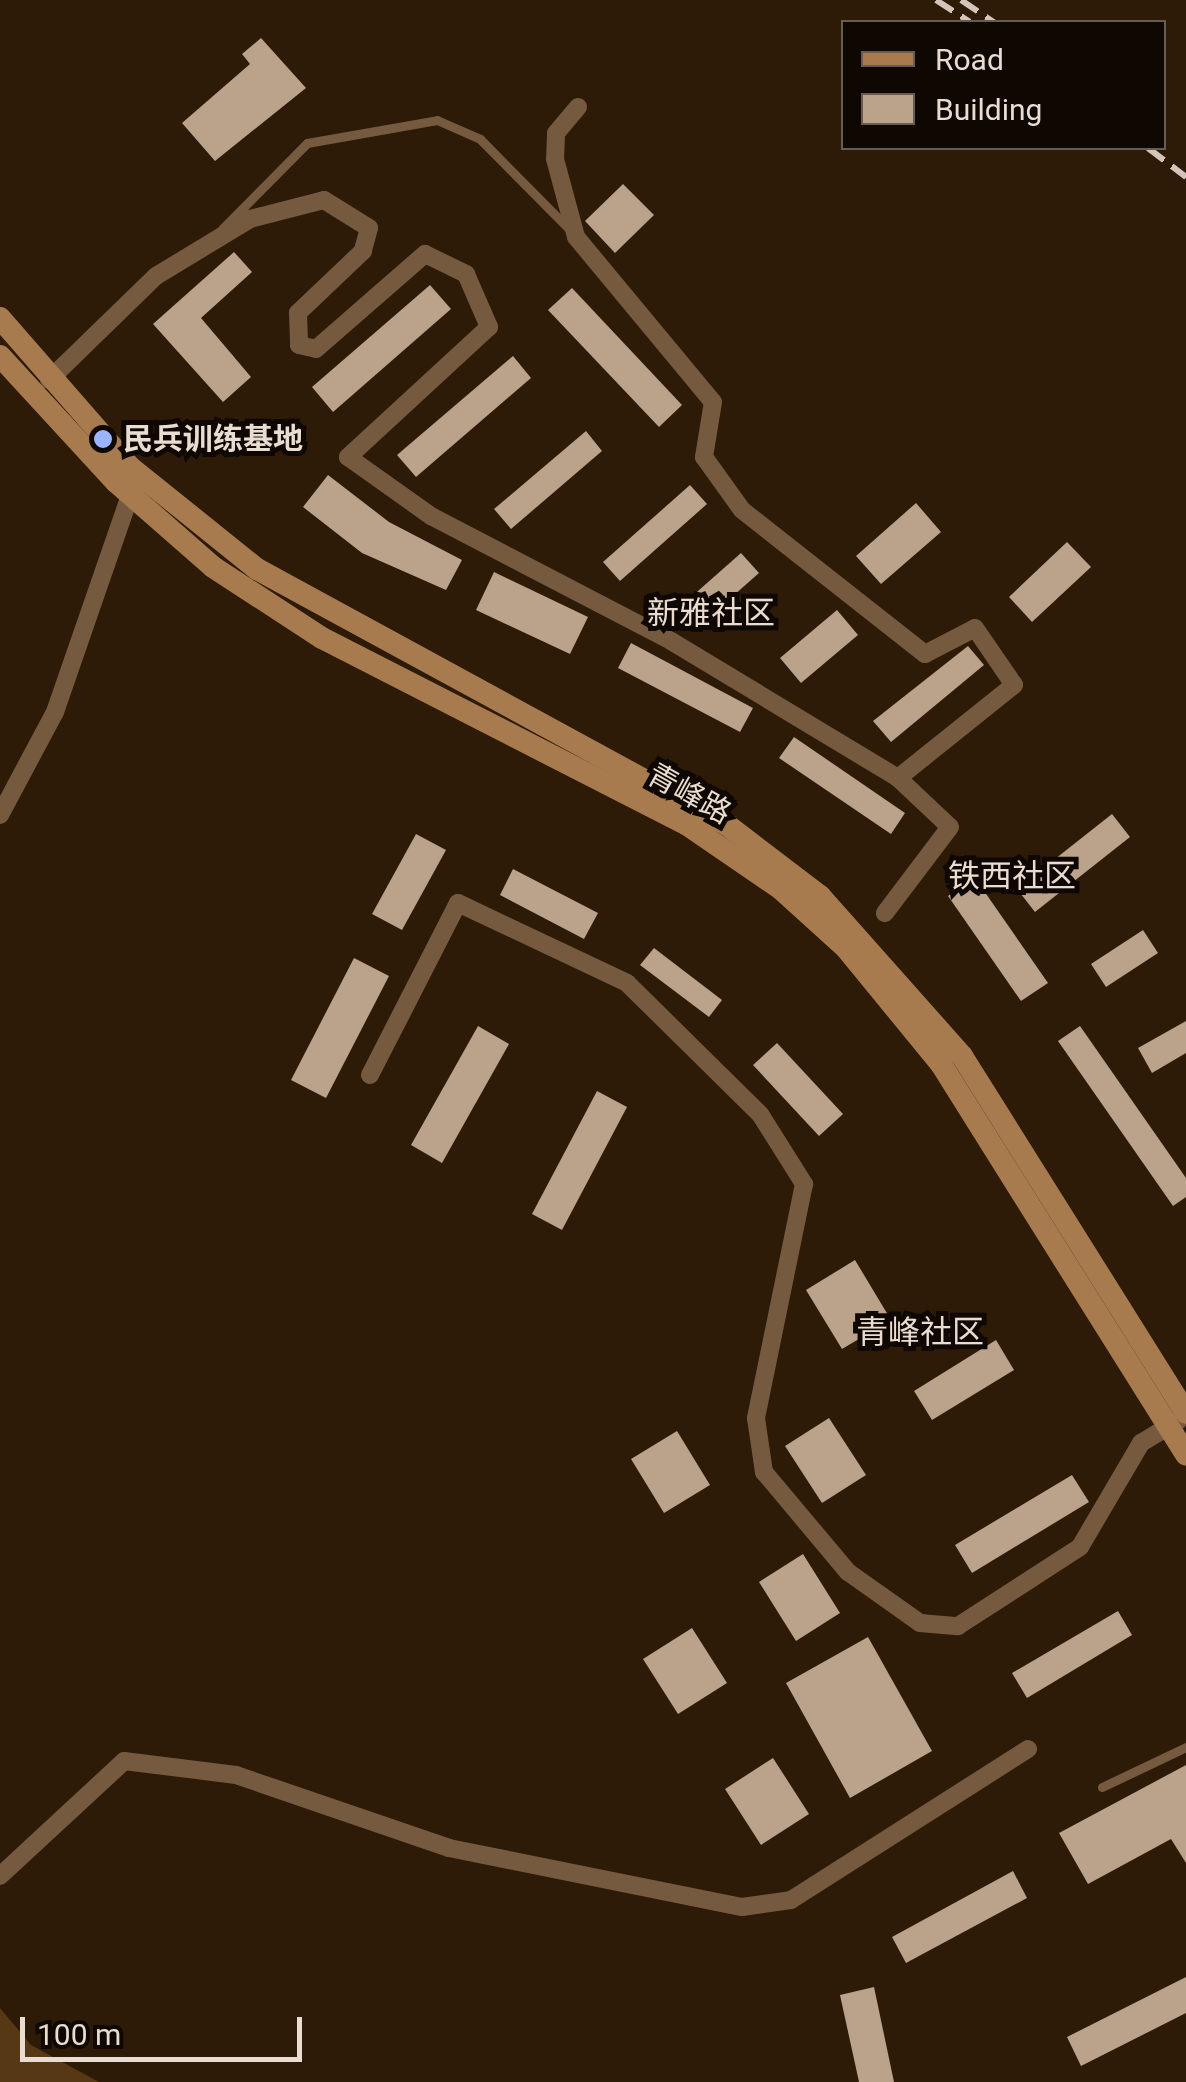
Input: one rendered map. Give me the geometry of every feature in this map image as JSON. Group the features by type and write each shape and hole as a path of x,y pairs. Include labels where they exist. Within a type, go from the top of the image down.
{"main road":[{"name":"青峰路","path":"0,318 133,484"},
{"name":"青峰路","path":"0,356 213,567 322,638 686,824 781,888 846,948 941,1064 1180,1418 1186,1455"}],"street":[{"path":"578,107 556,133 555,159 576,236 713,402 704,457 742,510 924,654 974,628 1001,654 1014,685 898,778"},
{"path":"48,380 156,276 250,219 324,200 369,228 363,251 298,313 292,336 316,350 425,254 466,274 489,326 348,457 432,516 671,640 898,778 950,827 885,912"},
{"path":"0,816 55,712 133,484"},
{"path":"370,1075 458,903 627,983 760,1114 804,1184 756,1418 764,1472 848,1572 920,1623 958,1626 1080,1547 1141,1443 1180,1418"},
{"path":"0,1876 124,1761 236,1775 449,1848 742,1907 791,1900 1028,1749"}],"lane":[{"path":"207,244 307,143 437,120 480,139 576,236"},
{"path":"1102,1787 1186,1747"}],"shaded area":[{"path":"0,2008 31,2045 99,2082 0,2082"}],"building":[{"path":"261,38 306,88 215,161 182,123 250,64 242,54"},
{"path":"623,184 654,215 615,253 585,221"},
{"path":"234,252 252,272 201,318 251,377 223,402 153,324"},
{"path":"430,285 451,309 333,412 312,387"},
{"path":"572,288 682,405 659,427 548,310"},
{"path":"513,356 531,378 416,477 397,455"},
{"path":"586,431 602,451 511,529 494,509"},
{"path":"328,475 389,522 462,560 446,590 362,553 303,507"},
{"path":"690,485 707,504 620,581 603,562"},
{"path":"916,503 941,532 881,584 856,556"},
{"path":"1067,542 1091,567 1032,622 1009,597"},
{"path":"741,553 759,573 699,626 681,606"},
{"path":"494,572 588,617 570,654 476,610"},
{"path":"837,610 858,635 801,683 780,658"},
{"path":"631,643 753,708 740,732 618,668"},
{"path":"968,646 984,665 891,742 873,721"},
{"path":"794,737 905,813 891,834 779,758"},
{"path":"1112,814 1130,837 1035,912 1017,889"},
{"path":"416,834 446,850 402,930 372,914"},
{"path":"513,869 598,913 584,939 500,895"},
{"path":"975,878 1048,983 1021,1001 948,896"},
{"path":"1143,930 1158,953 1106,987 1091,964"},
{"path":"654,948 722,1000 709,1017 640,965"},
{"path":"354,958 389,976 326,1098 291,1080"},
{"path":"1186,1021 1186,1053 1152,1073 1138,1048"},
{"path":"478,1026 509,1044 442,1163 411,1145"},
{"path":"1080,1026 1186,1178 1186,1197 1173,1206 1058,1041"},
{"path":"777,1043 843,1114 819,1136 753,1065"},
{"path":"597,1091 627,1107 562,1230 532,1214"},
{"path":"855,1260 891,1320 842,1349 806,1290"},
{"path":"996,1340 1014,1370 932,1420 914,1391"},
{"path":"829,1418 866,1475 822,1503 785,1446"},
{"path":"677,1431 710,1485 664,1513 631,1459"},
{"path":"1072,1475 1089,1502 972,1573 955,1545"},
{"path":"803,1554 840,1613 796,1641 759,1582"},
{"path":"1118,1611 1132,1635 1027,1698 1012,1673"},
{"path":"692,1628 727,1683 678,1714 643,1659"},
{"path":"868,1637 932,1751 850,1798 786,1683"},
{"path":"773,1758 809,1814 761,1845 725,1789"},
{"path":"1186,1765 1186,1863 1171,1839 1088,1884 1059,1833"},
{"path":"1013,1871 1027,1898 906,1963 892,1937"},
{"path":"1186,1977 1186,2013 1081,2066 1067,2037"},
{"path":"874,1987 894,2082 859,2082 840,1995"}],"railway":[{"path":"936,0 967,20"},
{"path":"961,0 991,20"},
{"path":"1151,150 1186,177"}],"place":[{"name":"民兵训练基地","path":"103,439"}],"district":[{"name":"新雅社区","path":"711,613"},
{"name":"铁西社区","path":"1012,876"},
{"name":"青峰社区","path":"920,1332"}]}
